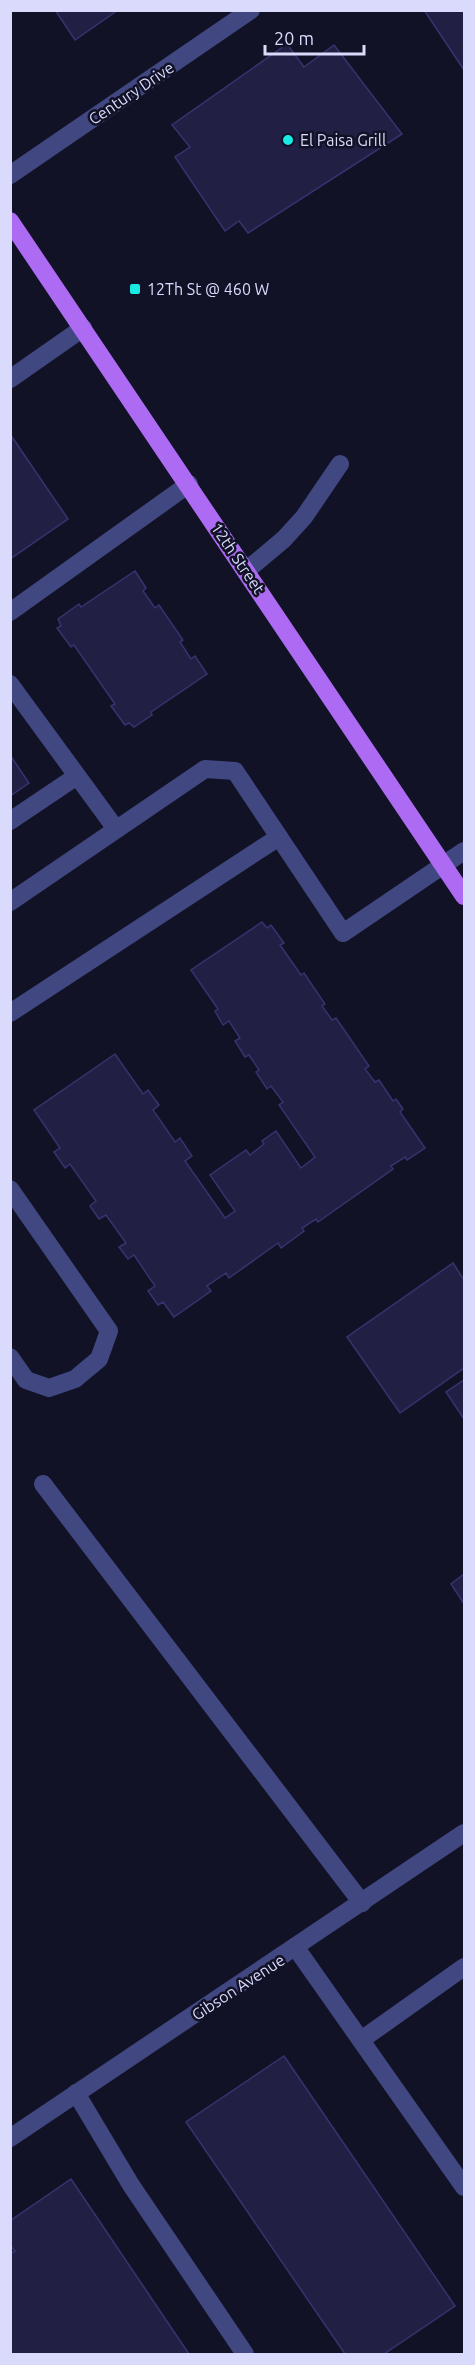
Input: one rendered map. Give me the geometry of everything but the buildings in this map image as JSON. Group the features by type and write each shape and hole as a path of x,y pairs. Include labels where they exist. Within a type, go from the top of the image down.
{"main road":[{"name":"12th Street","path":"10,221 465,896"}],"street":[{"name":"Century Drive","path":"10,175 251,10"},
{"path":"10,379 83,328"},
{"path":"247,570 284,539 304,517 340,464"},
{"path":"10,612 189,484"},
{"path":"10,684 116,829"},
{"path":"10,902 205,768 235,771 343,933 465,851"},
{"path":"10,821 77,776"},
{"path":"10,1013 279,837"},
{"path":"10,1189 109,1331 99,1359 75,1378 49,1388 26,1380 10,1357"},
{"path":"43,1484 362,1903"},
{"name":"Gibson Avenue","path":"10,2138 465,1833"},
{"path":"296,1948 465,2187"},
{"path":"361,2040 465,1967"},
{"path":"76,2093 131,2185 245,2355"}],"place":[{"name":"El Paisa Grill","path":"288,140"},
{"name":"12Th St @ 460 W","path":"135,289"}]}
